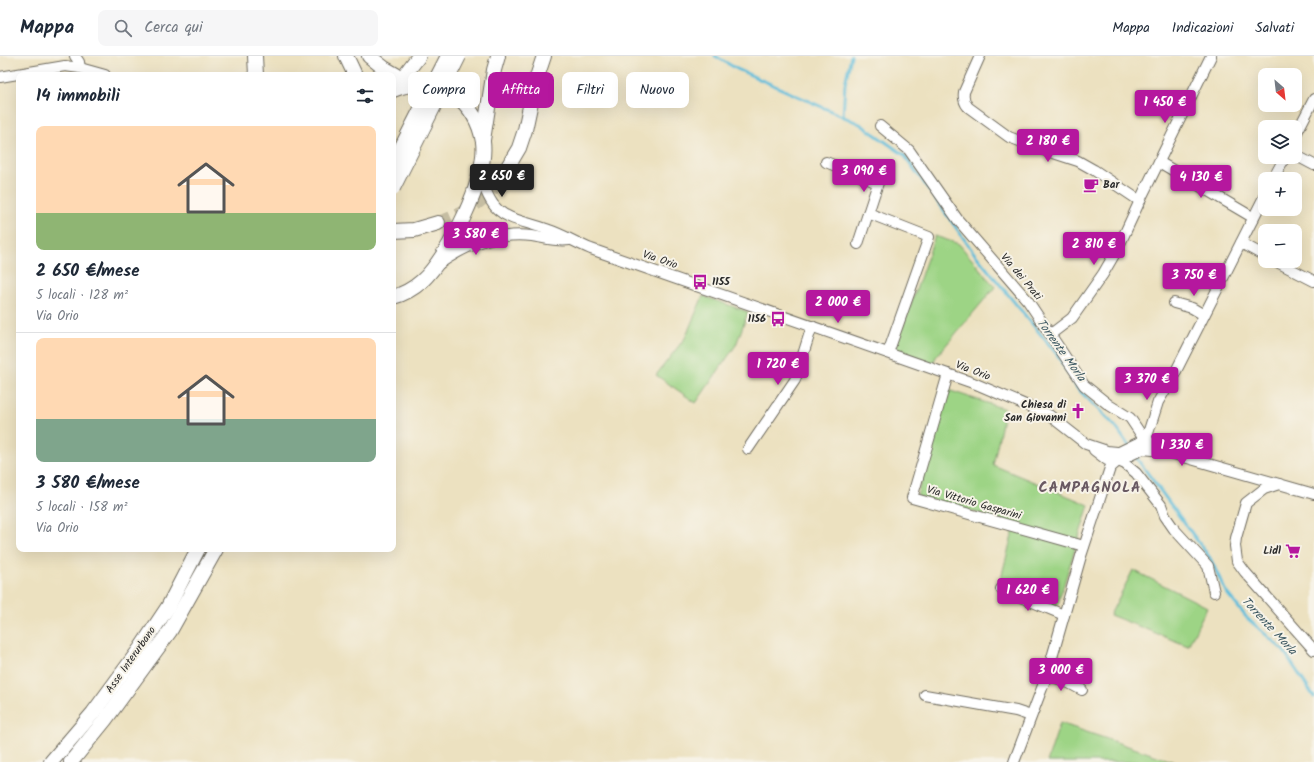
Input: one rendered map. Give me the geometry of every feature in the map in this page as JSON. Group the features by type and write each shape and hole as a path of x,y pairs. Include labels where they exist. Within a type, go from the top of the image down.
{"highway":[{"path":"255,56 256,72"},
{"path":"346,56 354,72"},
{"path":"369,56 391,72"},
{"path":"396,88 407,81 419,56"},
{"path":"396,158 448,56"},
{"path":"396,182 459,56"},
{"path":"396,298 422,281 433,269 447,248 476,189 483,154 483,143 494,70 498,56"},
{"path":"500,180 519,148 525,130 535,83 544,56"},
{"path":"396,75 407,81 437,86 456,96 470,110 476,119 483,143"},
{"path":"396,231 414,230 438,223"},
{"path":"168,607 166,601 168,595 190,552"},
{"name":"Asse Interurbano","path":"51,762 93,713 140,649 168,607 196,552"},
{"name":"Asse Interurbano","path":"71,762 123,696 170,631 214,552"}],"street":[{"path":"75,56 80,68"},
{"path":"980,56 964,92 963,98 968,107 1009,137 1078,161 1140,201"},
{"path":"1051,334 1072,318 1103,274 1118,248 1211,56"},
{"path":"28,72 57,67 80,68 94,72"},
{"path":"0,77 16,74"},
{"path":"1302,122 1314,99"},
{"name":"Via dei Prati","path":"880,126 909,150 958,220 1028,302 1084,385 1109,405 1130,418 1142,445"},
{"path":"1302,159 1314,165"},
{"path":"826,162 878,183 858,244"},
{"path":"1159,162 1254,218"},
{"name":"Via Orio","path":"480,173 485,189 495,207 504,215 512,219 540,227 564,236 569,240 591,249 976,384 1049,415 1086,444 1122,455"},
{"path":"1142,445 1158,402 1174,375 1258,210"},
{"path":"868,213 929,237 888,353"},
{"name":"Via Orio","path":"433,269 464,249 496,237 517,235 562,241 569,240"},
{"path":"1241,243 1258,252"},
{"path":"1289,268 1314,281"},
{"path":"1174,303 1192,308 1204,315"},
{"path":"748,449 795,380 812,326"},
{"name":"Via Vittorio Gasparini","path":"948,374 912,498 1084,546"},
{"path":"1086,444 1107,460"},
{"path":"1107,460 1122,455 1142,445 1314,494"},
{"path":"1014,762 1047,675 1084,546 1110,468 1122,455"},
{"path":"1122,455 1125,464 1136,473 1161,505 1165,516 1174,529 1208,566 1214,592"},
{"path":"1104,489 1107,460"},
{"path":"1279,484 1264,489 1246,503 1236,538 1235,546 1237,561 1314,650"},
{"path":"1001,589 1064,615"},
{"path":"1047,675 1082,690"},
{"path":"925,695 1016,711 1031,716"}],"green space":[{"path":"935,236 959,244 995,287 936,357 932,365 894,352"},
{"path":"703,296 748,312 736,345 696,403 656,375 685,338"},
{"path":"945,389 1005,409 993,465 1089,505 1057,606 1000,582 1015,524 917,496"},
{"path":"1133,570 1207,607 1188,646 1110,615"},
{"path":"1060,723 1175,762 1047,762"}],"waterway":[{"name":"Torrente Morla","path":"715,56 737,69 860,124 904,155 974,253 1056,353 1077,388 1115,426 1129,446"},
{"name":"Torrente Morla","path":"843,117 845,84 851,56"},
{"name":"Torrente Morla","path":"1135,456 1210,558 1226,592 1247,618 1283,650 1314,697"}],"tunnel":[{"path":"438,223 456,216 480,201 500,180"}],"place":[{"name":"Bar","path":"1091,185"},
{"name":"1155","path":"700,282"},
{"name":"1156","path":"778,319"},
{"name":"Chiesa di San Giovanni","path":"1078,411"},
{"name":"Lidl","path":"1293,551"}],"district":[{"name":"CAMPAGNOLA","path":"1090,488"}]}
